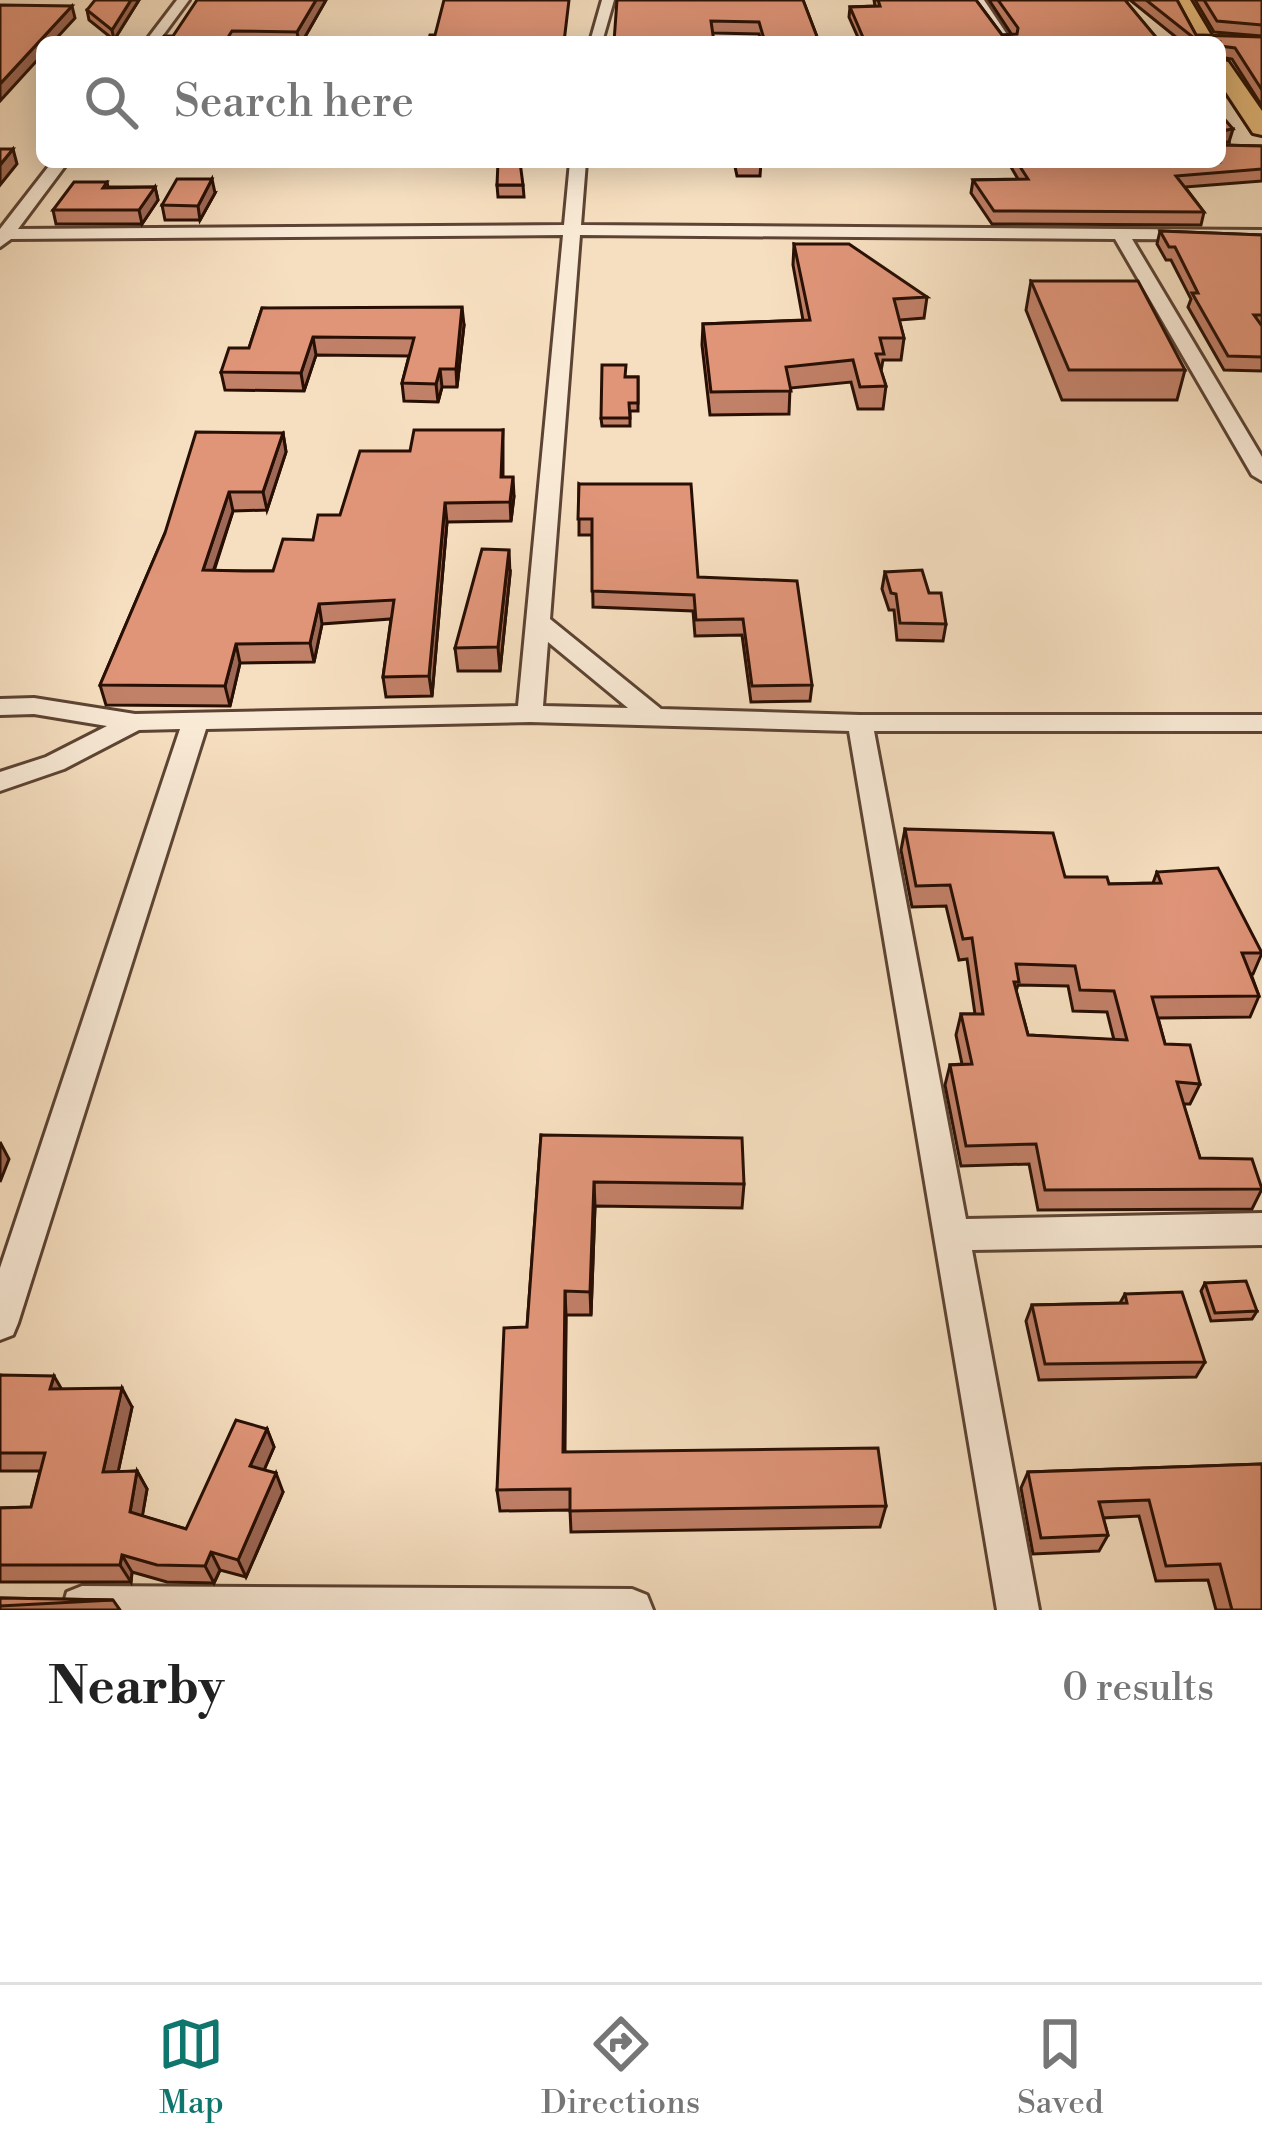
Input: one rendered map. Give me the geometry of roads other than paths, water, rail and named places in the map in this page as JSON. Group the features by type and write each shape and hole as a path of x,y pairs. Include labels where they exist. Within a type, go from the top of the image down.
{"main road":[{"path":"1180,0 1206,36"},
{"path":"1226,75 1257,115"}],"street":[{"path":"156,36 183,0"},
{"path":"598,36 608,0"},
{"path":"978,0 1002,36"},
{"path":"2,237 55,168"},
{"path":"530,714 577,168"},
{"path":"2,237 572,230 1262,235"},
{"path":"1122,236 1262,475"},
{"path":"538,622 656,718"},
{"path":"0,707 34,706 134,722 530,714 860,723 1262,723"},
{"path":"0,782 55,763 134,722"},
{"path":"0,1323 195,722"},
{"path":"860,723 1018,1610"},
{"path":"950,1235 1262,1229"},
{"path":"47,1607 632,1610"}]}
